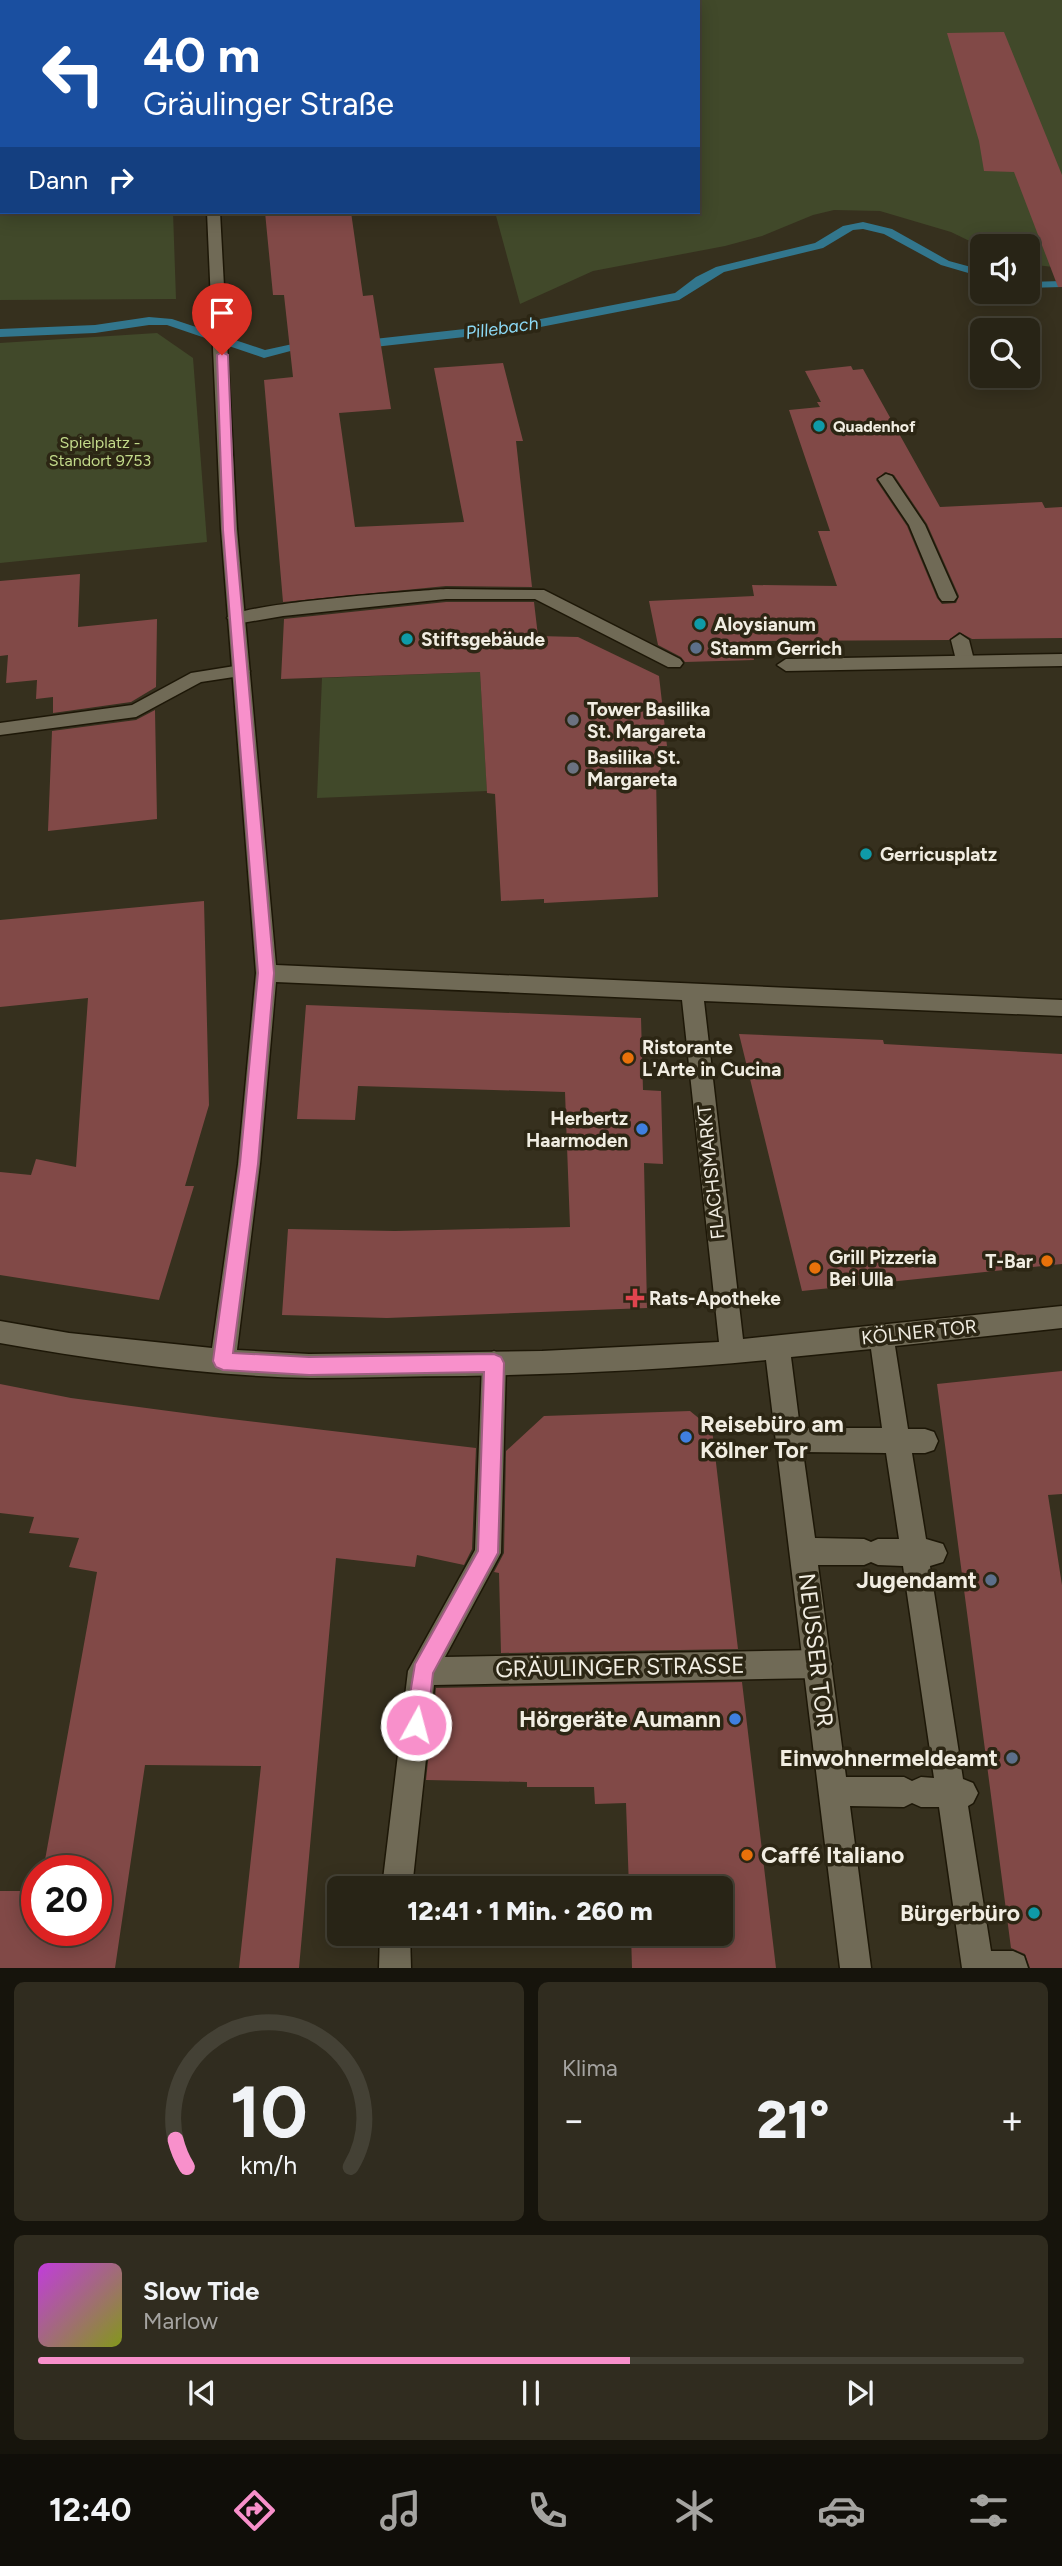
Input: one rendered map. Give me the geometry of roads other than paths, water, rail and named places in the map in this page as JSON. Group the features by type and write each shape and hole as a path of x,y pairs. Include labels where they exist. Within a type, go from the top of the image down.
{"street":[{"path":"213,214 229,530 266,973 249,1164 223,1361"},
{"path":"886,479 918,525 948,597"},
{"path":"236,618 283,610 446,594 538,594 674,663"},
{"path":"960,640 965,660"},
{"path":"786,665 1062,660"},
{"path":"0,729 136,711 197,677 241,671"},
{"path":"266,973 1062,1007"},
{"name":"FLACHSMARKT","path":"692,992 732,1351"},
{"name":"KÖLNER TOR","path":"777,1347 1062,1317"},
{"path":"0,1332 69,1344 223,1361 309,1366 542,1363 777,1347"},
{"path":"881,1336 897,1441 924,1553 958,1793 978,1967 1013,1967"},
{"name":"NEUSSER TOR","path":"777,1347 856,1968"},
{"path":"398,1876 422,1671 488,1553 494,1363"},
{"path":"789,1440 925,1441"},
{"name":"NEUSSER TOR","path":"803,1551 924,1553"},
{"name":"GRÄULINGER STRASSE","path":"422,1671 818,1664"},
{"path":"834,1791 958,1793"},
{"path":"395,1946 395,1968"}],"waterway":[{"name":"Pillebach","path":"356,345 520,327 679,296 700,279 720,269 819,246 851,227 863,226 888,232 945,263 970,270"},
{"name":"Pillebach","path":"1040,285 1062,284"},
{"name":"Pillebach","path":"0,333 95,329 149,321 168,322 264,354 311,344"}],"place":[{"name":"Quadenhof","path":"819,426"},
{"name":"Aloysianum","path":"700,624"},
{"name":"Stiftsgebäude","path":"407,639"},
{"name":"Stamm Gerrich","path":"696,648"},
{"name":"Tower Basilika St. Margareta","path":"573,720"},
{"name":"Basilika St. Margareta","path":"573,768"},
{"name":"Gerricusplatz","path":"866,854"},
{"name":"Ristorante L'Arte in Cucina","path":"628,1058"},
{"name":"Herbertz Haarmoden","path":"642,1129"},
{"name":"T-Bar","path":"1047,1261"},
{"name":"Grill Pizzeria Bei Ulla","path":"815,1268"},
{"name":"Rats-Apotheke","path":"635,1298"},
{"name":"Reisebüro am Kölner Tor","path":"686,1437"},
{"name":"Jugendamt","path":"991,1580"},
{"name":"Hörgeräte Aumann","path":"735,1719"},
{"name":"Einwohnermeldeamt","path":"1012,1758"},
{"name":"Caffé Italiano","path":"747,1855"},
{"name":"Bürgerbüro","path":"1034,1913"}],"park label":[{"name":"Spielplatz - Standort 9753","path":"100,451"}]}
